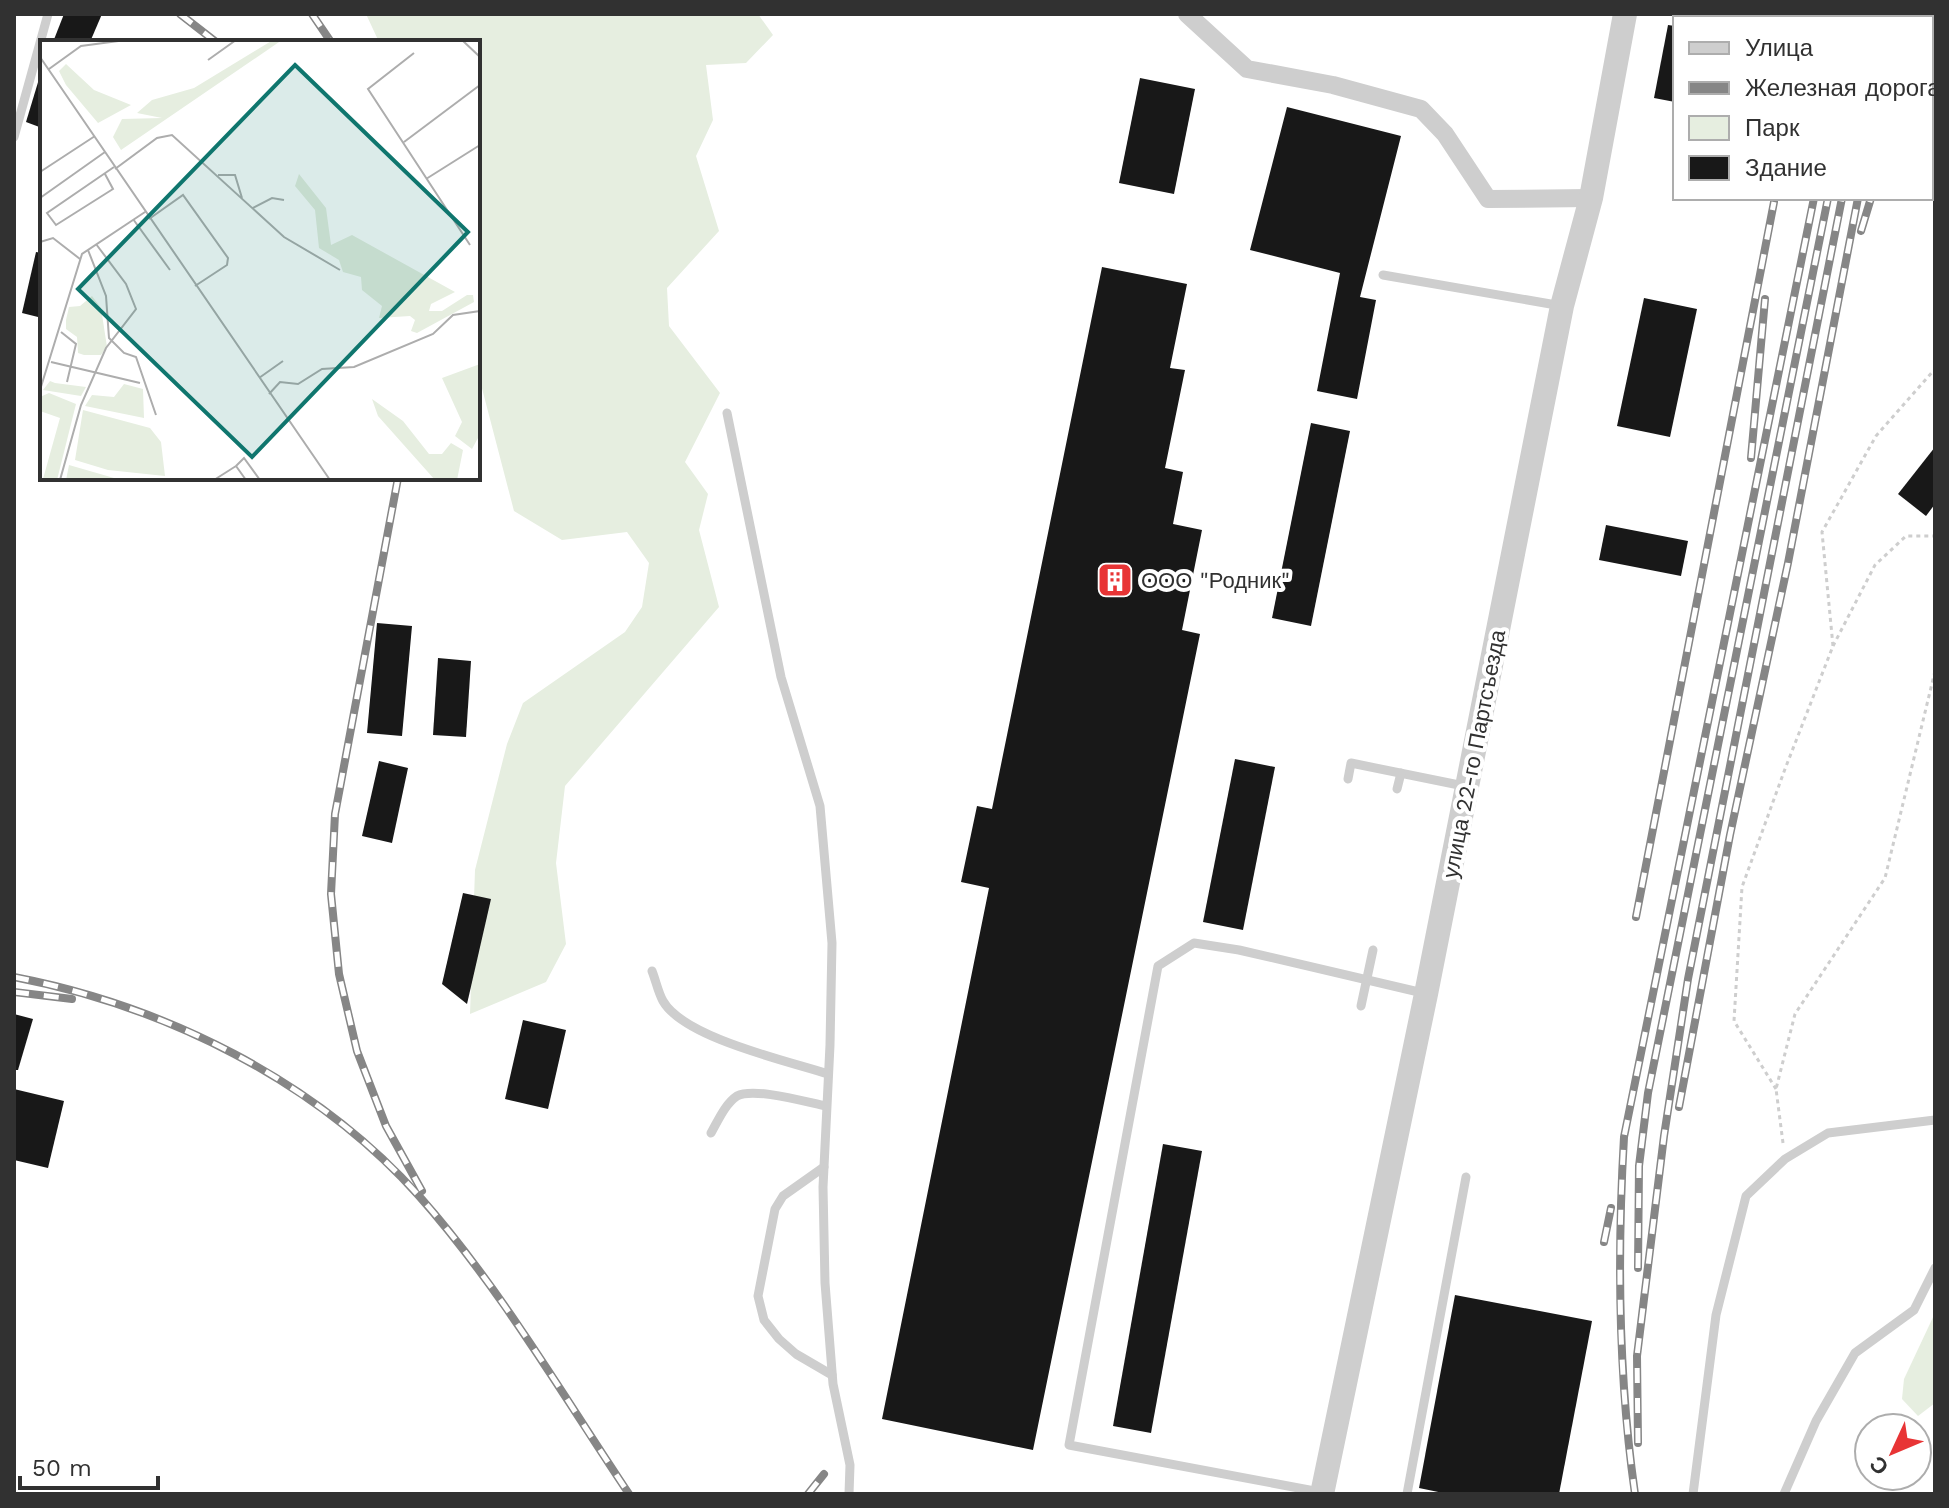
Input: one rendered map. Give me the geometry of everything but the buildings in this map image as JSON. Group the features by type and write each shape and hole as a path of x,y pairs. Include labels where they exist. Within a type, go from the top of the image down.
{"street":[{"path":"1187,14 1247,69 1333,85 1421,109 1445,134 1488,199 1591,198"},
{"name":"улица 22-го Партсъезда","path":"1322,1493 1468,787 1562,306 1591,198 1625,14"}],"lane":[{"path":"41,40 48,14"},
{"path":"14,137 40,43"},
{"path":"1383,275 1562,306"},
{"path":"727,413 781,677 820,806 832,943 824,1167 825,1283 832,1375 850,1465 849,1494"},
{"path":"1348,779 1351,763 1468,787"},
{"path":"1397,789 1401,773"},
{"path":"1322,1493 1069,1445 1158,966 1194,943 1239,950 1426,994"},
{"path":"1361,1006 1373,950"},
{"path":"652,971 663,1002 679,1019 700,1032 828,1074"},
{"path":"711,1133 726,1107 737,1097 750,1092 826,1106"},
{"path":"1693,1494 1716,1315 1746,1196 1785,1159 1828,1133 1935,1120"},
{"path":"824,1167 783,1196 775,1209 758,1296 764,1320 779,1339 796,1354 832,1375"},
{"path":"1407,1494 1466,1177"},
{"path":"1784,1494 1816,1421 1855,1353 1914,1310 1935,1268"}],"path":[{"path":"1833,646 1822,532 1876,436 1935,369"},
{"path":"1776,1089 1734,1021 1742,887 1833,646 1875,565 1906,536 1935,536"},
{"path":"1785,1159 1776,1089 1795,1014 1885,878 1935,671"}],"green space":[{"path":"366,14 758,14 773,35 746,63 706,65 713,120 696,156 719,231 667,288 669,326 720,393 685,462 708,494 699,530 719,607 565,786 556,863 566,944 546,982 470,1014 475,870 507,744 523,703 625,632 642,607 649,563 627,532 562,540 514,511 480,381 480,40 378,40"},
{"path":"1935,1313 1935,1403 1923,1412 1914,1412 1902,1399 1904,1379"}],"railway":[{"path":"180,14 213,40"},
{"path":"312,14 330,40"},
{"path":"1635,1494 1625,1405 1620,1316 1624,1137 1814,200"},
{"path":"1638,1268 1639,1166 1648,1093 1828,200"},
{"path":"1638,1443 1637,1356 1664,1136 1688,979 1842,200"},
{"path":"1679,1107 1730,835 1788,563 1858,200"},
{"path":"1861,231 1870,200"},
{"path":"1636,917 1774,202"},
{"path":"1751,458 1765,299"},
{"path":"398,480 335,814 331,894 339,974 357,1051 386,1126 422,1191"},
{"path":"14,977 126,1007 181,1028 285,1083 378,1154 419,1196 476,1266 629,1494"},
{"path":"14,992 72,999"},
{"path":"1604,1242 1611,1208"},
{"path":"808,1494 824,1474"}],"place":[{"name":"ООО \"Родник\"","path":"1115,580"}]}
